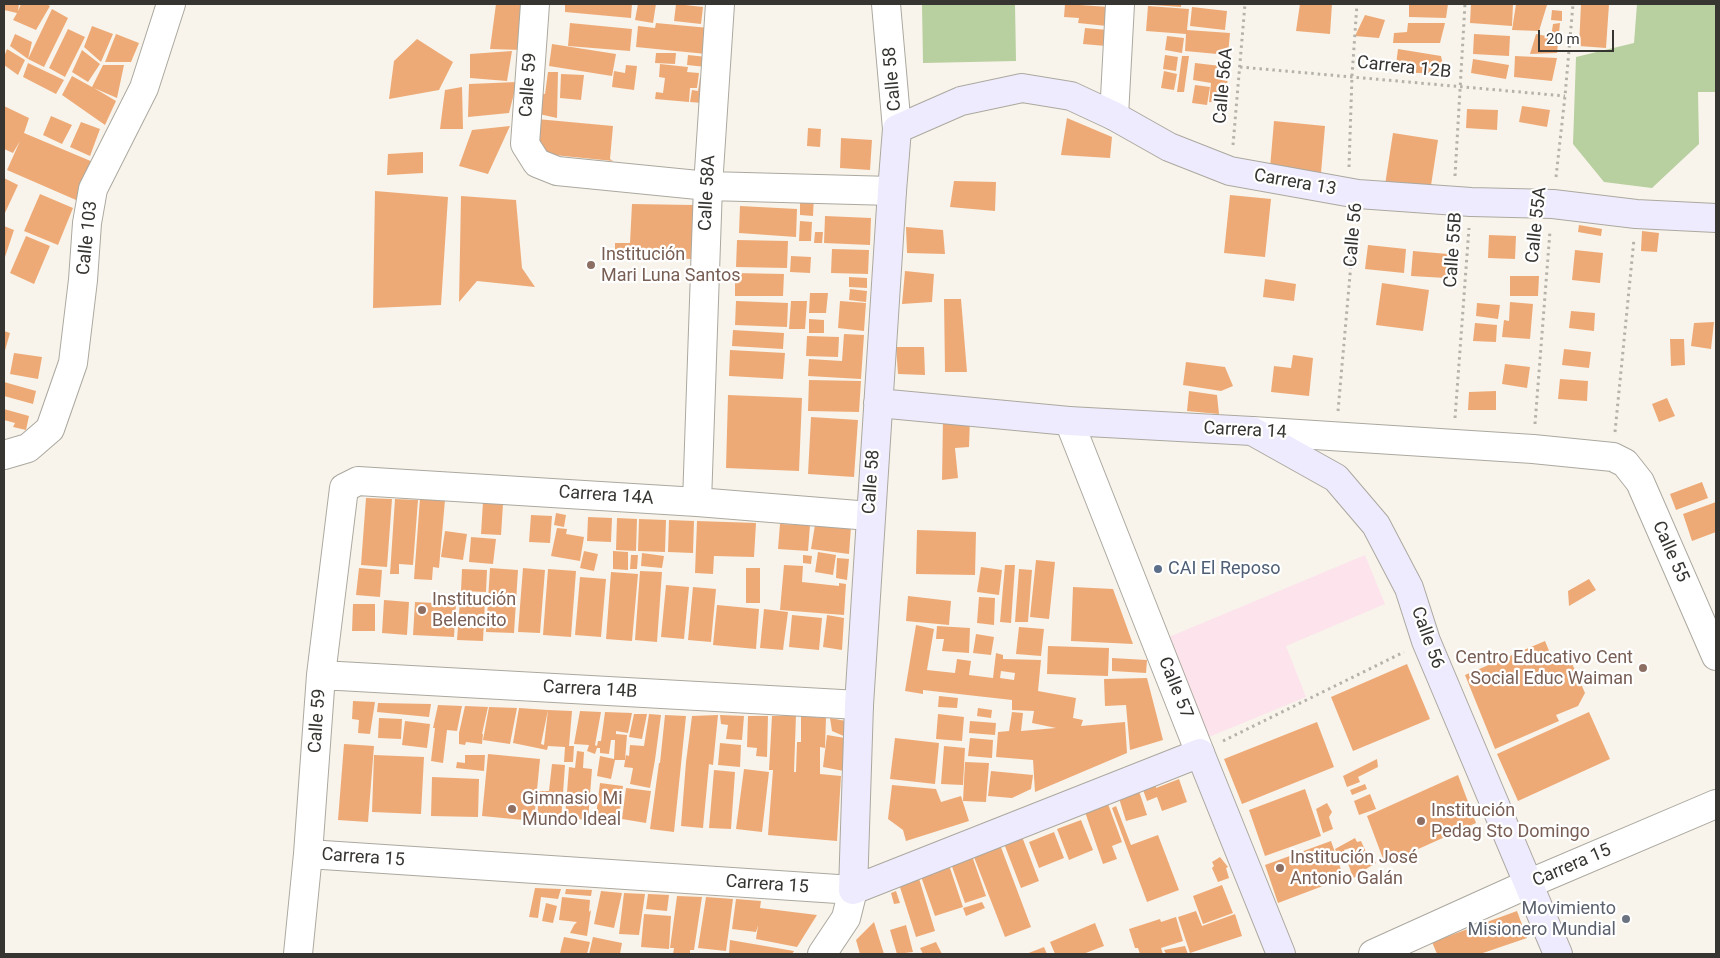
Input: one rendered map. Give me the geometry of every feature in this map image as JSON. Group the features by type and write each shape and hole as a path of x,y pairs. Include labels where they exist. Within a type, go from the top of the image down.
{"street":[{"name":"Calle 103","path":"4,455 28,448 50,429 73,363 83,280 87,223 93,188 144,88 171,4"},
{"name":"Calle 59","path":"535,4 524,144 537,163 557,171 708,186"},
{"name":"Calle 58A","path":"697,502 708,186 720,4"},
{"name":"Calle 58","path":"822,954 846,918 853,890 859,705 870,516 892,191 898,130 886,4"},
{"path":"1114,116 1120,4"},
{"name":"Carrera 13","path":"898,130 961,101 1022,88 1071,96 1114,116 1169,147 1230,171 1358,194 1471,202 1553,204 1636,214 1716,218"},
{"path":"708,186 892,191"},
{"name":"Carrera 14","path":"878,403 1069,421 1533,449 1613,457"},
{"name":"Calle 57","path":"1069,421 1281,954"},
{"name":"Calle 56","path":"1252,432 1336,478 1376,525 1409,588 1426,642 1558,954"},
{"name":"Calle 55","path":"1613,457 1625,463 1640,482 1716,656"},
{"name":"Carrera 14A","path":"344,488 358,481 697,502 870,516"},
{"name":"Calle 59","path":"298,954 308,854 321,675 344,488"},
{"name":"Carrera 14B","path":"321,675 859,705"},
{"name":"Carrera 15","path":"308,854 853,890 1200,753"},
{"name":"Carrera 15","path":"1373,954 1528,884 1716,804"}],"path":[{"name":"Calle 56A","path":"1230,171 1245,4"},
{"name":"Calle 56","path":"1336,437 1358,194 1349,174 1352,76 1358,4"},
{"name":"Calle 55B","path":"1453,444 1471,202 1456,188 1455,183 1465,4"},
{"name":"Calle 55A","path":"1533,449 1544,303 1565,96 1572,4"},
{"name":"Carrera 12B","path":"1240,67 1565,96"},
{"path":"1613,457 1636,214"},
{"path":"1200,753 1426,642"}],"shaded area":[{"path":"1365,555 1385,604 1286,646 1306,697 1209,737 1169,637"}],"green space":[{"path":"922,4 1015,4 1016,61 923,63"},
{"path":"1637,4 1716,4 1716,92 1698,92 1699,144 1652,188 1604,182 1573,144 1576,57 1634,43"}],"building":[{"path":"4,4 19,4 18,11 21,4 46,4 50,6 36,30 13,20 17,13 4,10"},
{"path":"496,4 526,4 522,50 490,49"},
{"path":"565,4 632,4 631,18 565,12"},
{"path":"638,4 656,4 653,23 635,20"},
{"path":"676,4 703,7 701,24 674,21"},
{"path":"1065,4 1109,7 1107,26 1078,23 1079,18 1064,17"},
{"path":"1181,4 1181,7 1153,5"},
{"path":"1300,4 1332,4 1330,34 1296,31"},
{"path":"1409,4 1448,4 1446,18 1409,17"},
{"path":"1471,4 1513,4 1512,26 1470,23"},
{"path":"1516,4 1547,5 1539,31 1512,30"},
{"path":"1581,4 1609,4 1606,48 1579,46"},
{"path":"1148,6 1189,9 1187,30 1230,33 1228,55 1185,51 1186,34 1146,31"},
{"path":"1192,7 1227,11 1225,30 1190,26"},
{"path":"52,9 68,18 44,67 28,59"},
{"path":"1552,10 1562,11 1562,21 1551,20"},
{"path":"1365,15 1385,20 1379,38 1355,36"},
{"path":"570,23 632,29 630,51 568,46"},
{"path":"656,23 709,28 706,54 636,47 638,26 655,28"},
{"path":"1408,23 1445,23 1440,43 1393,43 1394,33 1407,32"},
{"path":"1560,23 1557,53 1530,54 1536,34 1551,37 1553,24"},
{"path":"92,26 113,34 101,62 84,47"},
{"path":"1085,28 1108,30 1106,46 1083,44"},
{"path":"68,29 85,37 65,77 49,68"},
{"path":"15,34 32,42 28,59 10,46"},
{"path":"116,34 139,43 131,62 105,62"},
{"path":"1474,34 1510,36 1509,56 1473,54"},
{"path":"1167,36 1184,38 1182,53 1165,50"},
{"path":"417,39 453,62 439,90 389,99 394,61"},
{"path":"552,44 616,54 612,76 549,66"},
{"path":"7,49 25,60 18,75 4,65"},
{"path":"1398,49 1441,56 1445,74 1395,72"},
{"path":"82,50 100,64 88,82 72,72"},
{"path":"512,51 507,81 470,78 470,54"},
{"path":"656,53 676,53 675,64 655,63"},
{"path":"688,55 707,57 706,67 687,65"},
{"path":"1165,55 1178,57 1176,71 1163,69"},
{"path":"1182,56 1189,56 1184,92 1177,92"},
{"path":"1515,56 1557,58 1552,81 1514,77"},
{"path":"1473,59 1509,65 1506,79 1471,73"},
{"path":"28,63 64,80 56,94 23,77"},
{"path":"1195,63 1229,67 1225,103 1209,102 1211,83 1193,80"},
{"path":"660,64 688,67 687,72 699,73 697,88 690,88 689,102 655,99 656,92 663,93 665,78 659,77"},
{"path":"103,65 124,65 117,98 94,88 116,101 105,125 62,95 72,76 92,87"},
{"path":"626,65 637,66 634,90 612,87 614,71 625,73"},
{"path":"1164,71 1177,74 1174,90 1161,88"},
{"path":"548,72 558,72 557,118 539,114 537,93 545,94"},
{"path":"561,74 584,75 581,100 560,98"},
{"path":"700,78 705,79 702,103 690,102 692,90 698,91"},
{"path":"517,82 509,113 468,117 469,84"},
{"path":"1195,85 1210,87 1207,105 1192,103"},
{"path":"462,87 463,129 440,129 445,90"},
{"path":"4,106 29,118 24,133 93,162 76,200 7,170 20,141 13,153 4,149"},
{"path":"1522,106 1550,110 1547,127 1519,122"},
{"path":"1467,109 1498,110 1497,130 1466,128"},
{"path":"51,116 72,125 62,144 43,135"},
{"path":"1067,118 1112,137 1110,158 1061,155"},
{"path":"537,119 613,126 610,159 613,161 534,153"},
{"path":"1274,121 1325,126 1321,173 1270,168"},
{"path":"81,122 100,129 90,156 70,147"},
{"path":"510,126 488,174 459,166 472,130"},
{"path":"808,128 821,129 820,147 807,146"},
{"path":"1393,133 1438,140 1430,192 1385,185"},
{"path":"841,138 872,140 870,170 840,168"},
{"path":"423,152 423,173 387,175 388,154"},
{"path":"4,178 18,185 4,215"},
{"path":"954,181 996,182 995,211 950,207"},
{"path":"375,191 448,197 441,305 373,308"},
{"path":"800,193 814,194 813,216 800,215"},
{"path":"40,194 73,208 58,245 24,231"},
{"path":"1230,195 1271,199 1265,257 1224,253"},
{"path":"461,196 516,200 522,268 535,287 477,281 459,302"},
{"path":"632,204 693,205 692,259 615,257 615,243 630,243"},
{"path":"740,206 797,209 796,237 739,233"},
{"path":"825,216 871,218 870,245 824,243"},
{"path":"800,221 812,222 811,241 799,241"},
{"path":"1579,225 1602,229 1601,236 1578,232"},
{"path":"4,226 14,230 4,260"},
{"path":"906,227 943,230 945,254 907,253"},
{"path":"1642,231 1659,233 1657,252 1641,251"},
{"path":"815,232 823,232 822,243 814,243"},
{"path":"1489,235 1516,236 1515,259 1488,258"},
{"path":"26,236 50,246 34,284 10,273"},
{"path":"737,240 788,241 787,268 736,267"},
{"path":"1368,245 1406,249 1404,273 1365,269"},
{"path":"832,249 869,250 868,274 831,273"},
{"path":"1575,250 1603,253 1600,283 1572,280"},
{"path":"1413,251 1448,254 1446,278 1411,276"},
{"path":"791,256 811,257 810,273 790,272"},
{"path":"905,271 934,274 932,302 902,304"},
{"path":"735,273 784,274 783,296 735,296"},
{"path":"1510,276 1539,276 1538,296 1510,296"},
{"path":"849,277 867,278 867,288 849,287"},
{"path":"1265,279 1296,284 1294,301 1263,297"},
{"path":"1382,283 1429,290 1423,331 1376,325"},
{"path":"850,289 867,291 866,302 849,300"},
{"path":"810,293 828,293 826,313 809,313"},
{"path":"944,299 961,299 967,372 945,372"},
{"path":"736,301 788,303 787,327 735,325"},
{"path":"791,301 807,301 805,329 789,329"},
{"path":"840,301 866,303 864,331 838,328"},
{"path":"1510,302 1533,304 1530,339 1502,337 1504,320 1509,321"},
{"path":"1477,303 1500,305 1498,319 1476,316"},
{"path":"1571,311 1595,313 1594,331 1569,328"},
{"path":"809,319 824,320 824,333 809,333"},
{"path":"1714,322 1711,349 1691,346 1694,323"},
{"path":"1475,323 1497,325 1496,342 1473,341"},
{"path":"733,330 784,333 783,349 732,346"},
{"path":"4,331 10,333 4,354"},
{"path":"844,334 864,335 861,379 808,376 809,359 842,361"},
{"path":"807,336 839,337 838,357 806,356"},
{"path":"1670,339 1684,339 1685,365 1671,366"},
{"path":"896,347 924,347 925,375 898,374"},
{"path":"1564,349 1591,352 1589,368 1562,365"},
{"path":"730,350 785,353 783,379 729,376"},
{"path":"14,353 42,357 38,379 10,374"},
{"path":"1293,355 1313,358 1309,396 1271,392 1274,366 1291,368"},
{"path":"1186,362 1225,367 1233,386 1221,391 1183,385"},
{"path":"1505,364 1530,367 1527,388 1502,384"},
{"path":"1560,379 1588,381 1587,401 1558,399"},
{"path":"809,380 861,381 859,412 808,411"},
{"path":"4,382 36,391 33,404 4,396"},
{"path":"1189,391 1217,395 1219,414 1187,411"},
{"path":"1496,391 1496,410 1468,410 1469,392"},
{"path":"728,395 802,398 799,471 726,468"},
{"path":"1667,398 1675,416 1659,422 1652,404"},
{"path":"4,409 29,416 26,430 13,427 15,423 4,420"},
{"path":"811,417 858,420 854,477 808,474"},
{"path":"943,417 970,418 969,447 955,448 958,478 942,480"},
{"path":"1702,482 1708,498 1676,510 1670,494"},
{"path":"366,498 392,499 387,567 361,565"},
{"path":"420,498 445,500 439,568 433,567 432,580 414,579"},
{"path":"395,499 418,500 413,565 399,564 399,574 390,574"},
{"path":"483,502 503,504 501,535 481,534"},
{"path":"1716,502 1716,532 1692,541 1683,514"},
{"path":"556,513 566,515 564,527 554,525"},
{"path":"531,515 552,516 550,543 529,542"},
{"path":"588,517 612,518 611,542 587,541"},
{"path":"617,518 637,519 636,551 616,550"},
{"path":"639,519 666,520 665,552 638,551"},
{"path":"669,520 694,521 693,553 668,552"},
{"path":"697,521 756,523 754,557 714,556 713,574 695,573"},
{"path":"780,524 810,525 808,551 778,549"},
{"path":"815,525 851,527 849,554 811,549"},
{"path":"557,528 567,529 566,534 584,537 580,561 551,556"},
{"path":"917,530 976,532 975,575 916,574"},
{"path":"445,531 467,534 463,560 441,557"},
{"path":"471,537 496,539 493,564 469,562"},
{"path":"584,551 598,554 594,571 580,568"},
{"path":"613,551 628,552 628,570 613,569"},
{"path":"818,552 836,555 833,575 815,572"},
{"path":"642,553 664,556 662,568 641,566"},
{"path":"631,555 638,555 637,569 630,569"},
{"path":"803,555 812,556 811,564 803,563"},
{"path":"837,558 849,559 847,580 836,578"},
{"path":"1036,560 1055,562 1049,619 1030,617"},
{"path":"784,565 803,566 802,582 839,586 839,583 846,584 844,615 780,610"},
{"path":"1005,565 1015,565 1011,623 1000,622"},
{"path":"981,567 1002,570 999,595 977,592"},
{"path":"359,568 382,570 380,597 356,595"},
{"path":"490,568 518,570 514,633 486,632"},
{"path":"523,568 545,570 540,633 518,632"},
{"path":"746,568 760,568 760,603 746,603"},
{"path":"462,569 487,570 486,592 461,591"},
{"path":"548,569 576,571 571,637 543,635"},
{"path":"1019,569 1032,570 1028,622 1015,622"},
{"path":"640,571 662,572 657,642 635,640"},
{"path":"611,572 638,574 632,641 606,639"},
{"path":"580,577 606,579 601,637 575,635"},
{"path":"1589,579 1596,590 1569,606 1568,591"},
{"path":"666,585 689,587 684,639 661,637"},
{"path":"693,587 716,589 711,642 688,640"},
{"path":"1073,587 1113,589 1133,644 1071,641"},
{"path":"908,596 951,601 949,625 906,621"},
{"path":"979,597 995,598 994,625 977,623"},
{"path":"384,600 409,602 407,635 382,633"},
{"path":"460,600 485,601 483,641 457,640"},
{"path":"415,602 456,604 454,637 413,635"},
{"path":"353,604 375,604 375,631 352,631"},
{"path":"717,605 759,609 756,649 713,645"},
{"path":"764,609 788,612 783,650 760,648"},
{"path":"792,615 822,618 819,650 789,647"},
{"path":"827,615 844,618 842,650 823,647"},
{"path":"916,625 934,629 927,670 955,673 957,659 971,661 969,675 993,678 996,653 1003,655 1003,659 1041,660 1038,691 1076,698 1073,718 1083,720 1081,726 1125,722 1127,753 1035,792 1033,760 996,757 998,732 1009,731 1012,712 1023,713 1021,731 1056,728 1032,723 1034,711 1012,710 1012,700 923,690 923,694 905,691","holes":["1001,671 1015,673 1014,680 1000,678"]},
{"path":"937,626 970,628 969,653 942,651 944,639 936,639"},
{"path":"1019,627 1044,629 1041,656 1016,654"},
{"path":"976,634 994,637 991,655 973,653"},
{"path":"1545,641 1552,658 1567,652 1585,693 1578,706 1556,715 1559,721 1495,749 1465,675"},
{"path":"1048,646 1109,648 1108,676 1047,674"},
{"path":"1112,658 1147,660 1146,673 1112,671"},
{"path":"1407,664 1430,719 1353,751 1331,697"},
{"path":"1147,678 1163,740 1130,750 1126,705 1105,706 1104,679"},
{"path":"939,696 958,698 957,708 938,707"},
{"path":"353,701 375,702 370,734 358,733 359,720 352,719"},
{"path":"378,703 431,704 429,717 377,712"},
{"path":"438,705 462,706 457,731 447,730 443,763 431,761 435,728 433,728"},
{"path":"465,706 488,707 482,734 482,744 466,742 465,745 459,744 459,733"},
{"path":"489,707 517,708 510,744 483,740"},
{"path":"519,708 572,711 569,746 574,746 573,762 564,762 565,747 548,746 547,750 513,743","holes":["548,710 544,745 541,744"]},
{"path":"978,708 992,710 991,718 977,716"},
{"path":"580,711 601,712 595,745 597,746 598,741 601,741 605,712 632,713 628,733 616,731 616,734 627,735 625,760 615,760 611,779 597,776 600,756 614,759 615,740 611,740 609,754 600,753 600,748 597,748 595,754 587,751 589,745 574,744"},
{"path":"1589,712 1610,759 1518,801 1497,754"},
{"path":"634,714 647,714 642,739 629,737"},
{"path":"649,714 661,715 650,788 630,784 633,768 624,767 626,755 629,756 630,745 644,746"},
{"path":"938,714 964,717 962,741 936,739"},
{"path":"665,715 686,716 674,832 650,829"},
{"path":"718,715 713,765 709,764 703,828 681,826 692,716"},
{"path":"720,715 744,716 742,740 726,739 728,725 721,724"},
{"path":"796,715 794,772 796,772 797,742 801,742 801,716 826,718 825,748 820,747 820,774 841,776 837,841 768,835 773,770 769,770 772,716"},
{"path":"748,716 768,716 767,757 756,756 757,748 747,747"},
{"path":"379,718 402,719 401,739 378,738"},
{"path":"830,718 846,721 846,737 832,731"},
{"path":"405,721 430,724 427,748 402,745"},
{"path":"970,721 996,723 995,735 969,733"},
{"path":"1317,722 1334,767 1242,804 1224,759"},
{"path":"827,735 845,738 844,771 823,767"},
{"path":"895,738 939,743 935,784 890,779"},
{"path":"970,738 993,740 992,758 968,756"},
{"path":"720,743 741,745 740,767 718,765"},
{"path":"344,744 374,746 368,822 338,820"},
{"path":"944,746 965,748 963,785 941,784"},
{"path":"577,751 584,752 583,768 592,769 588,820 565,818 569,767 575,768"},
{"path":"488,754 540,759 534,821 482,816"},
{"path":"374,755 424,757 421,814 372,812"},
{"path":"465,755 485,755 484,771 456,768 457,762 465,763"},
{"path":"1377,759 1378,767 1358,777 1360,782 1347,787 1343,776"},
{"path":"965,762 989,763 986,802 963,801"},
{"path":"552,764 565,765 561,822 537,820 539,791 549,791"},
{"path":"744,769 769,772 762,832 736,829"},
{"path":"714,770 735,772 731,829 709,828"},
{"path":"991,771 1033,775 1031,789 1012,798 988,796"},
{"path":"1458,775 1476,823 1385,864 1367,816"},
{"path":"432,777 479,779 478,817 431,816"},
{"path":"1179,779 1187,802 1162,811 1157,797 1147,801 1143,790 1156,785 1156,788"},
{"path":"600,783 623,786 618,827 595,824"},
{"path":"1365,784 1367,789 1352,795 1350,790"},
{"path":"892,785 936,789 941,802 961,796 969,821 906,841 903,830 888,819"},
{"path":"1137,785 1147,815 1126,821 1117,792"},
{"path":"626,788 651,791 646,823 622,819"},
{"path":"1305,789 1321,836 1265,856 1249,810"},
{"path":"1370,794 1376,809 1359,815 1354,801"},
{"path":"1327,803 1332,812 1329,817 1333,829 1323,833 1316,809"},
{"path":"1108,804 1122,842 1112,846 1117,859 1103,864 1085,812"},
{"path":"1116,806 1131,845 1158,835 1179,890 1147,902 1112,808"},
{"path":"1081,820 1093,850 1069,860 1057,829"},
{"path":"1054,832 1064,858 1039,868 1029,842"},
{"path":"1021,834 1039,881 1021,888 1003,841"},
{"path":"1355,838 1357,842 1361,841 1366,852 1370,852 1376,863 1366,869 1367,872 1353,878 1347,860 1353,856 1350,848 1344,850 1346,856 1340,859 1335,849"},
{"path":"1331,841 1344,878 1278,903 1265,865"},
{"path":"999,842 1031,927 1005,937 972,852"},
{"path":"971,853 986,896 965,903 950,861"},
{"path":"1220,857 1228,867 1226,868 1229,878 1218,882 1212,868 1214,866 1212,862"},
{"path":"947,859 963,907 935,916 918,868"},
{"path":"917,872 935,931 916,937 897,878"},
{"path":"1222,885 1233,913 1203,924 1193,896"},
{"path":"535,888 561,889 558,899 541,897 538,918 529,917"},
{"path":"566,889 592,890 591,896 565,894"},
{"path":"601,891 622,893 614,928 594,924"},
{"path":"896,891 900,903 894,904 891,893"},
{"path":"624,893 645,894 639,935 619,934"},
{"path":"648,894 669,895 667,911 646,909"},
{"path":"677,896 702,897 694,950 690,950 690,954 673,954 674,948 670,948"},
{"path":"562,897 590,900 589,912 591,910 587,936 570,933 577,922 559,920"},
{"path":"706,897 733,899 726,951 698,948"},
{"path":"736,899 761,901 760,908 817,915 797,947 756,939 758,925 756,932 732,929"},
{"path":"982,902 985,908 966,916 963,908"},
{"path":"546,903 557,906 553,923 542,921"},
{"path":"1196,911 1202,926 1235,914 1242,936 1190,953 1178,917"},
{"path":"1517,911 1527,938 1480,954 1437,954 1432,942"},
{"path":"644,914 671,916 669,949 641,947"},
{"path":"1176,917 1183,941 1161,948 1163,954 1140,954 1138,948 1135,948 1129,929 1160,919 1161,922"},
{"path":"874,922 884,954 860,954 856,940"},
{"path":"1095,923 1104,946 1083,954 1055,954 1050,942"},
{"path":"906,925 913,952 897,954 890,930"},
{"path":"564,937 590,942 587,954 560,953"},
{"path":"593,937 622,943 620,954 589,954"},
{"path":"730,940 794,951 792,954 729,954"},
{"path":"936,942 942,954 923,954 920,948"},
{"path":"1185,946 1188,954 1166,954 1164,950"},
{"path":"1044,947 1047,954 1026,954"}],"place":[{"name":"Institución Mari Luna Santos","path":"591,265"},
{"name":"CAI El Reposo","path":"1158,569"},
{"name":"Institución Belencito","path":"422,610"},
{"name":"Centro Educativo Cent Social Educ Waiman","path":"1643,668"},
{"name":"Gimnasio Mi Mundo Ideal","path":"512,809"},
{"name":"Institución Pedag Sto Domingo","path":"1421,821"},
{"name":"Institución José Antonio Galán","path":"1280,868"},
{"name":"Movimiento Misionero Mundial","path":"1626,919"}]}
